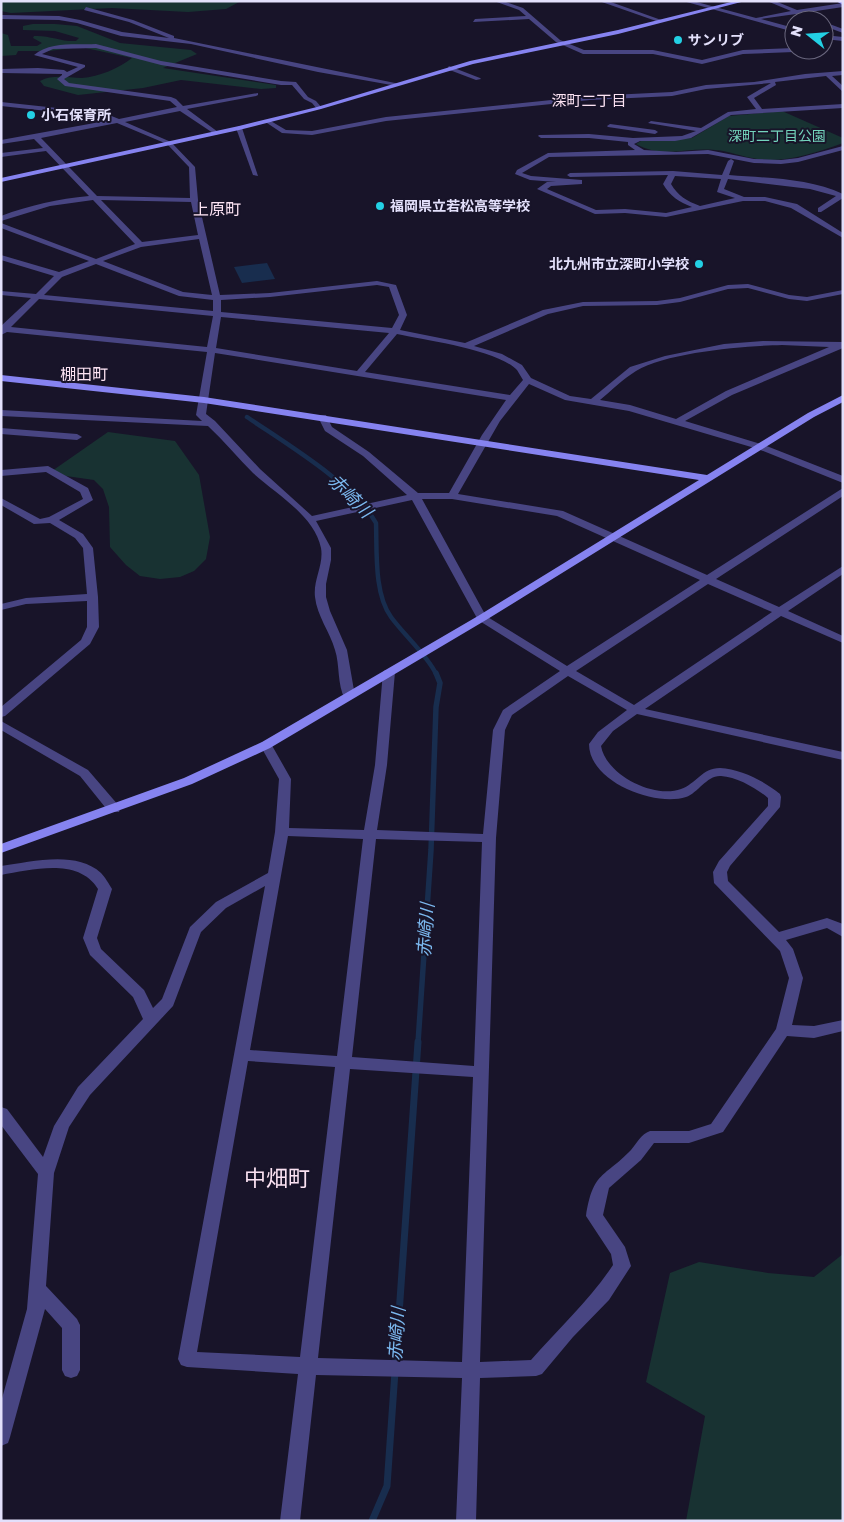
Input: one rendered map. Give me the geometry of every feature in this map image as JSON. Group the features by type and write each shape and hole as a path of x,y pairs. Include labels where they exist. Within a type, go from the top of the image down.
{"street":[{"path":"497,1 521,9 558,41 583,52 653,52 702,62 743,52 784,50"},
{"path":"602,1 661,21"},
{"path":"686,1 708,9 784,28"},
{"path":"1,180 239,128 319,108 449,68 565,44 742,1"},
{"path":"770,1 791,10"},
{"path":"839,1 843,4"},
{"path":"808,10 843,4"},
{"path":"86,9 131,21 179,41"},
{"path":"751,20 784,14"},
{"path":"1,17 59,18 121,34 179,41 318,70 397,84"},
{"path":"475,21 531,18"},
{"path":"216,133 171,99 67,85 60,79 84,67 37,55 53,47 96,46 161,63 281,83 294,83 306,98 314,102 319,108"},
{"path":"449,68 478,79"},
{"path":"1,71 55,71 64,72 65,75"},
{"path":"267,121 284,132 312,133 385,120 590,98 672,94 706,88 754,84 785,78 843,73"},
{"path":"827,74 843,90"},
{"path":"761,111 750,97 785,78"},
{"path":"1,142 36,137 256,94"},
{"path":"1,102 104,115 169,144 192,167 194,200 201,237 217,298 217,314 201,415 212,423 257,472 311,519 326,545 327,560 320,591 322,607 340,645 349,696"},
{"path":"542,136 590,136 633,140 689,137 722,116 761,111 843,106"},
{"path":"651,123 702,130"},
{"path":"610,126 689,137"},
{"path":"239,128 256,175"},
{"path":"36,137 140,245"},
{"path":"633,140 630,144 642,152"},
{"path":"843,148 798,160 770,162 717,152 548,155 519,171 518,174 538,178 580,181 580,183 550,184 540,189 595,212 631,211 660,215 743,200 765,199 782,202 843,236"},
{"path":"1,155 48,149"},
{"path":"731,160 723,177 720,190 743,200"},
{"path":"538,178 552,175 673,173 825,189 841,196 821,210"},
{"path":"673,173 667,184 672,195 684,203 700,208"},
{"path":"1,219 46,204 93,197 194,200"},
{"path":"810,216 843,201"},
{"path":"1,226 95,263 182,294 217,298 270,295 386,283 392,285 403,315 395,331 360,374"},
{"path":"2,330 59,276 140,245 201,237"},
{"path":"1,257 59,276"},
{"path":"466,346 546,312 582,304 657,303 680,300 728,287 748,286 789,297 807,299 843,292"},
{"path":"1,293 395,331 466,346 499,356 519,367 528,380 568,398 630,408 761,447 843,480"},
{"path":"2,330 212,350 511,398"},
{"path":"592,403 633,370 652,361 726,345 754,342 842,344"},
{"path":"677,422 728,393 842,344"},
{"path":"1,378 204,400 707,478"},
{"path":"452,496 482,443 511,398 528,380"},
{"path":"1,849 188,781 266,745 482,618 707,478 811,415 843,398"},
{"path":"1,413 195,424 212,423"},
{"path":"323,417 328,429 366,454 415,496 482,618 567,671 635,710 843,756"},
{"path":"1,431 77,436"},
{"path":"1,473 49,468 84,490 88,500 52,520 38,522 1,501"},
{"path":"466,1521 489,838 499,730 507,713 567,671 843,491"},
{"path":"311,519 415,496 452,496 559,513 843,640"},
{"path":"1,713 86,642 93,627 93,597 88,548 79,536 52,520"},
{"path":"266,745 285,779 282,832 187,1359 309,1367 472,1371 536,1368 567,1331 603,1295 622,1266 620,1252 594,1216 597,1196 606,1179 631,1160 650,1137 689,1137 717,1128 784,1030 796,978 786,949 748,907 721,883 720,872 724,864 774,806 775,798 768,790 727,772 709,772 689,793 674,795 652,794 619,780 604,768 596,752 595,744 600,736 635,710 843,568"},
{"path":"1,607 26,601 93,597"},
{"path":"290,1521 370,835 381,765 389,672"},
{"path":"1,725 84,773 114,809"},
{"path":"282,832 489,838"},
{"path":"1,871 46,864 74,866 95,875 105,889 90,938 95,951 139,994 152,1020"},
{"path":"1,1437 36,1309 46,1173 62,1126 84,1091 168,1002 195,930 221,905 274,875"},
{"path":"776,938 827,923 834,924 843,932"},
{"path":"784,1030 814,1032 843,1025"},
{"path":"241,1055 482,1072"},
{"path":"1,1113 46,1173"},
{"path":"37,1288 71,1325 71,1370"}],"green space":[{"path":"1,1 241,1 226,9 188,12 112,8 11,13 1,11"},
{"path":"33,24 77,26 120,43 191,50 197,54 163,68 276,85 276,88 261,89 181,80 143,88 78,95 44,86 40,81 55,77 82,78 95,76 115,68 132,58 81,47 49,51 18,51 16,55 1,56 1,33 8,35 11,46 37,46 42,43 33,38 34,36 71,41 76,41 79,38 55,31 23,30 23,26"},
{"name":"深町二丁目公園","path":"782,111 843,138 843,143 801,156 779,160 752,158 705,149 656,151 636,144 641,141 692,138 729,116"},
{"path":"108,432 175,441 199,475 210,537 206,559 194,571 180,577 160,579 140,576 126,565 110,547 109,507 103,489 94,480 66,476 52,471"},
{"path":"843,1254 843,1521 686,1521 705,1416 646,1382 670,1273 699,1262 768,1273 814,1277"}],"water":[{"path":"267,263 275,279 242,283 234,267"}],"waterway":[{"name":"赤崎川","path":"247,417 336,479 366,508 376,523 379,585 386,608 396,624 427,660 436,674"},
{"name":"赤崎川","path":"418,1043 431,850 436,707 440,683 436,673"},
{"name":"赤崎川","path":"372,1521 387,1486 418,1042"}],"place":[{"name":"サンリブ","path":"678,40"},
{"name":"小石保育所","path":"31,115"},
{"name":"福岡県立若松高等学校","path":"380,206"},
{"name":"北九州市立深町小学校","path":"699,264"}],"district":[{"name":"深町二丁目","path":"589,101"},
{"name":"上原町","path":"217,209"},
{"name":"棚田町","path":"84,374"},
{"name":"中畑町","path":"277,1178"}]}
